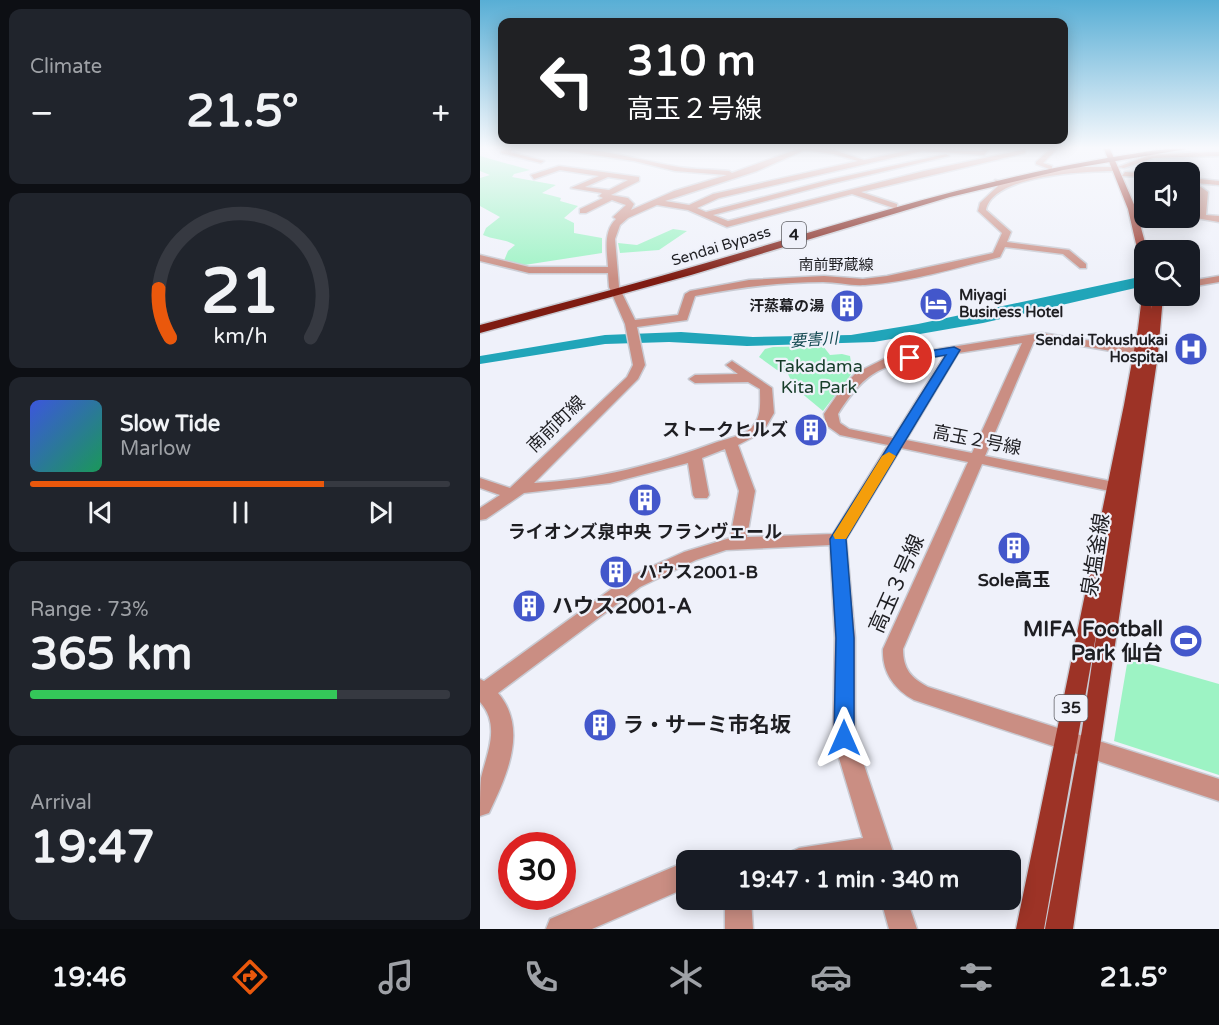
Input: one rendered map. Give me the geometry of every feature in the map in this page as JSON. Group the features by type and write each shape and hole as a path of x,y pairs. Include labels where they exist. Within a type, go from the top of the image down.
{"highway":[{"name":"Sendai Bypass","path":"480,323 616,290 894,206 950,192"},
{"name":"Sendai Bypass","path":"480,329 897,209 963,192"}],"main road":[{"name":"35","path":"1030,929 1114,488 1146,353 1147,306"},
{"name":"泉塩釜線","path":"1059,929 1098,750 1146,353 1156,306"}],"street":[{"path":"597,192 611,195 630,204 629,208 615,219 621,220"},
{"path":"583,211 615,192"},
{"path":"616,290 612,231 621,220 679,192"},
{"path":"690,208 716,196 732,192"},
{"path":"782,192 786,194"},
{"path":"704,215 792,192"},
{"path":"656,202 690,208 727,224 848,192"},
{"path":"857,192 894,206"},
{"path":"997,192 982,205 982,211 1007,232 1003,244 1066,252 1083,266"},
{"path":"1204,192 1207,205 1202,217 1219,219"},
{"path":"765,199 788,208"},
{"name":"南前野蔵線","path":"632,326 683,318 690,294 759,282 824,279 863,282 887,279 937,270 997,255 1003,244"},
{"path":"480,258 529,270 613,270"},
{"path":"1200,282 1219,279"},
{"name":"南前町線","path":"480,515 516,491 632,379 639,365 632,326 616,290"},
{"name":"高玉２号線","path":"1114,488 845,432 833,425 831,414 852,382 866,369 888,361 1041,336 1146,353"},
{"name":"高玉３号線","path":"1030,337 892,649 892,661 897,675 908,687 921,694 1219,790"},
{"path":"880,850 844,738 845,638 838,539 954,350"},
{"path":"480,483 516,491 590,481 694,457 756,432 767,413 766,388 732,365"},
{"path":"695,379 753,378"},
{"path":"730,443 747,491 737,544"},
{"path":"694,457 701,495"},
{"path":"480,805 489,788 504,726 497,707 482,690 634,582 690,555 724,544 838,539"},
{"path":"560,929 676,879"},
{"path":"739,910 740,929"},
{"path":"897,910 903,929"}],"green space":[{"path":"480,192 543,192 561,198 560,201 578,206 564,218 574,223 574,233 602,238 602,253 518,266 503,263 508,251 515,245 483,235 486,228 500,217 480,206"},
{"path":"673,229 687,231 659,250 620,253 618,243 637,245"},
{"name":"Takadama Kita Park","path":"823,346 830,355 850,356 851,362 864,364 853,372 823,411 794,387 788,374 777,370 759,357 765,349 773,347"},
{"path":"1128,658 1219,684 1219,775 1114,741"}],"water":[{"name":"要害川","path":"1134,278 1134,288 983,323 874,342 747,346 669,342 605,344 480,364 480,356 605,335 681,332 753,337 851,335 918,324"}],"slow traffic":[{"path":"840,535 889,456"}],"place":[{"name":"Miyagi Business Hotel","path":"936,304"},
{"name":"汗蒸幕の湯","path":"847,306"},
{"name":"Sendai Tokushukai Hospital","path":"1191,349"},
{"name":"ストークヒルズ","path":"811,430"},
{"name":"ライオンズ泉中央 フランヴェール","path":"645,500"},
{"name":"Sole高玉","path":"1014,548"},
{"name":"ハウス2001-B","path":"616,572"},
{"name":"ハウス2001-A","path":"529,606"},
{"name":"MIFA Football Park 仙台","path":"1186,641"},
{"name":"ラ・サーミ市名坂","path":"600,725"}],"route":[{"path":"844,738 845,638 838,539 954,350 910,358"}]}
